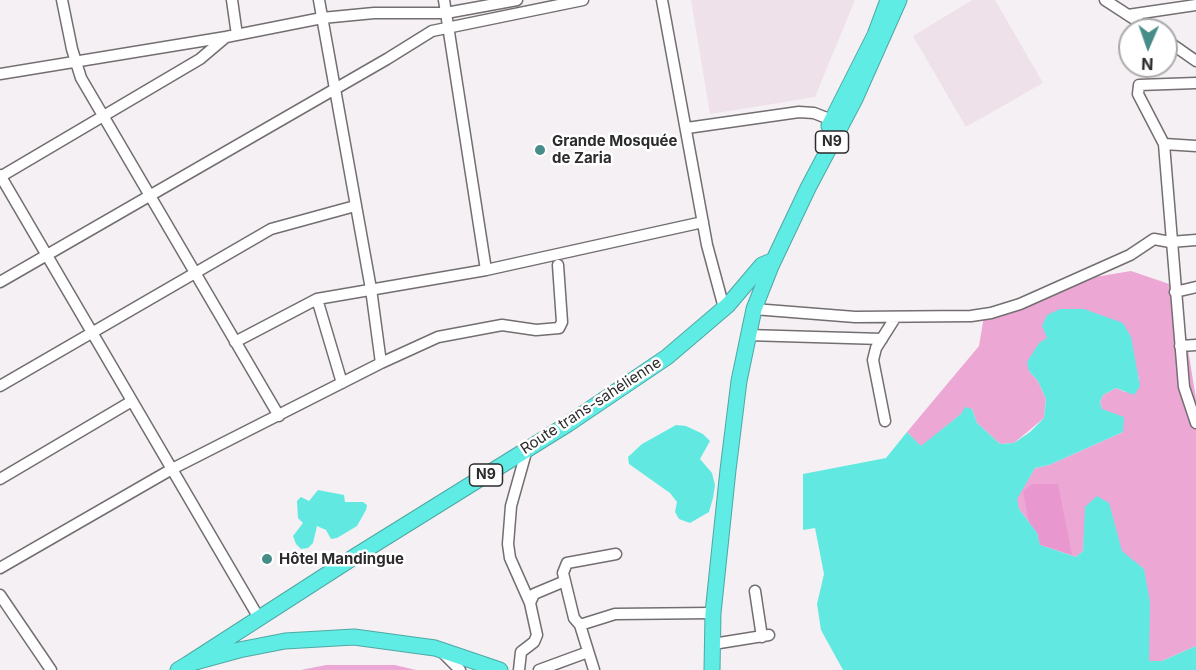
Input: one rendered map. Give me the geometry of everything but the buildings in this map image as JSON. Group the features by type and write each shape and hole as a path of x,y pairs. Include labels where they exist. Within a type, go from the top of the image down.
{"highway":[{"name":"Route trans-sahélienne","path":"709,669 728,470 747,335 770,261 837,122 888,0"},
{"name":"Route trans-sahélienne","path":"837,122 855,99 899,0"},
{"name":"Route trans-sahélienne","path":"183,667 527,449 667,357 724,308 770,261"},
{"path":"183,667 239,650 320,638 354,637 435,648 500,670"}],"street":[{"path":"62,0 75,61 103,116 279,416"},
{"path":"232,0 232,36"},
{"path":"319,0 371,289 381,363"},
{"path":"380,0 382,13"},
{"path":"444,0 486,270"},
{"path":"0,74 232,36 322,18 382,13 446,13 517,0"},
{"path":"0,282 334,88 387,60 432,31 583,0"},
{"path":"662,0 703,222 724,308"},
{"path":"1105,0 1133,18"},
{"path":"1128,15 1196,5"},
{"path":"232,36 200,59 0,176 259,618"},
{"path":"1178,48 1196,61"},
{"path":"1195,418 1184,387 1170,242 1164,144 1138,94 1139,86 1196,83"},
{"path":"687,128 799,112 814,113 837,122"},
{"path":"1164,144 1196,146"},
{"path":"0,386 271,229 355,206"},
{"path":"235,342 317,299 486,270 703,222"},
{"path":"754,309 828,316 895,318 971,316 1003,310 1130,255 1154,239 1170,242 1196,240"},
{"path":"0,568 172,469 381,363 438,337 502,325 536,330 559,328 562,322 558,266"},
{"path":"1175,292 1196,287"},
{"path":"317,299 342,383"},
{"path":"885,421 873,360 895,318"},
{"path":"747,335 882,339"},
{"path":"1180,346 1196,345"},
{"path":"0,479 132,401"},
{"path":"519,670 521,652 534,642 537,635 530,603 510,558 508,544 511,506 527,449"},
{"path":"594,670 580,625 574,618 563,573 567,563 616,554"},
{"path":"530,603 537,592 565,581"},
{"path":"713,644 766,636 755,591"},
{"path":"0,595 51,670"},
{"path":"580,625 615,614 713,613"},
{"path":"435,648 452,659 460,670"},
{"path":"539,670 588,652"}],"shaded area":[{"path":"691,0 855,0 815,97 710,114"},
{"path":"972,0 995,0 1043,83 966,127 913,36"},
{"path":"1131,271 1178,287 1196,399 1196,646 1162,661 1149,662 1144,569 1085,525 1083,551 1076,557 1040,545 1037,533 1019,509 1016,499 1035,468 1049,465 1123,432 1102,409 1100,402 1103,395 1116,388 1125,392 1139,379 1135,366 1047,338 1029,371 1038,381 1046,399 1044,418 1014,443 1000,444 977,423 972,409 961,414 921,447 907,432 979,346 985,310 1095,277"},
{"path":"1032,484 1058,484 1072,555 1040,545 1037,533 1029,523 1023,491"},
{"path":"326,665 395,665 416,670 301,670"}],"water":[{"path":"1060,309 1084,309 1123,323 1131,337 1140,386 1134,395 1116,388 1103,395 1100,402 1102,409 1124,417 1123,432 1049,465 1035,468 1017,499 1019,509 1037,533 1040,545 1076,557 1083,551 1085,507 1097,496 1109,503 1122,551 1144,569 1150,602 1149,661 1162,661 1196,646 1196,670 843,670 821,630 817,604 824,574 815,528 803,530 803,474 886,458 907,432 921,446 961,414 965,407 972,409 977,423 1000,444 1014,443 1044,418 1046,399 1038,381 1029,371 1027,362 1039,343 1047,338 1042,326 1047,315"},
{"path":"676,425 686,426 703,434 710,441 700,459 712,473 715,485 713,498 709,512 690,523 679,519 675,512 677,502 670,493 629,464 628,457 642,444"},
{"path":"318,490 344,495 345,502 363,502 367,505 366,510 357,526 337,538 331,539 326,530 317,526 313,543 308,548 301,549 293,536 303,523 298,518 297,501 301,497 309,501"}],"place":[{"name":"Grande Mosquée de Zaria","path":"540,150"},
{"name":"Hôtel Mandingue","path":"267,559"}]}
